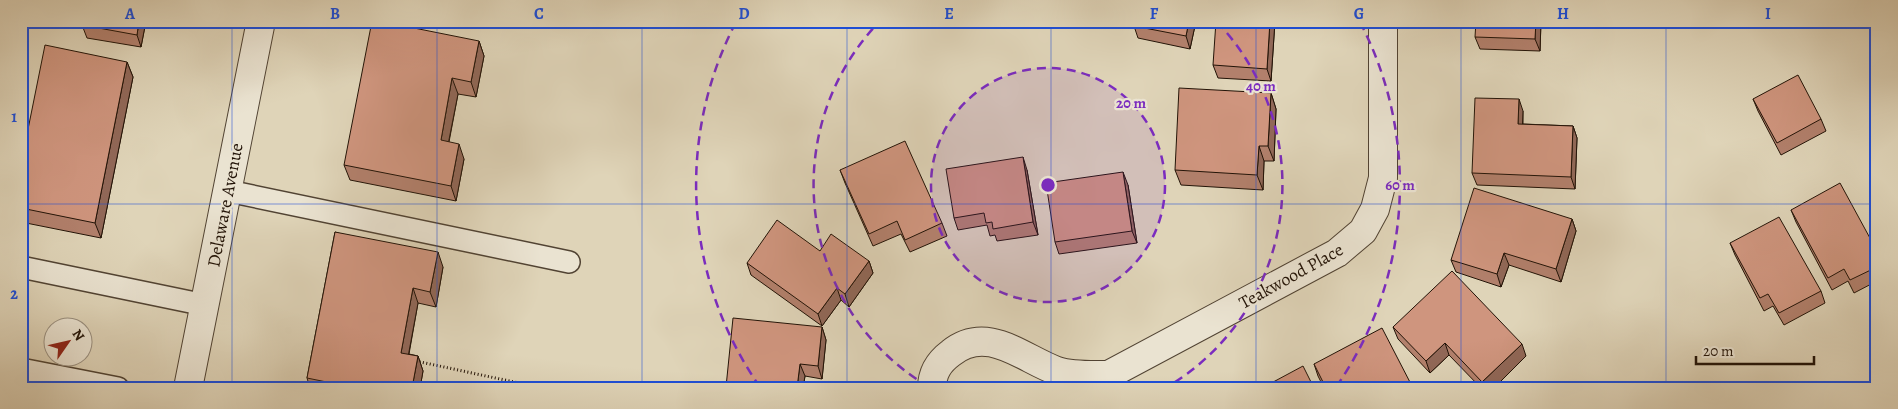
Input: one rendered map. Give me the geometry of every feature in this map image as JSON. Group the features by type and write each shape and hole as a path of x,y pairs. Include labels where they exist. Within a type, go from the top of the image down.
{"street":[{"name":"Delaware Avenue","path":"188,388 261,21"},
{"name":"Teakwood Place","path":"932,388 932,376 942,360 962,344 984,341 1009,348 1058,371 1096,382 1337,254 1363,231 1375,209 1382,178 1383,21"}],"lane":[{"path":"228,191 569,262"},
{"path":"21,267 205,305"},
{"path":"21,369 118,388"}],"path":[{"path":"413,360 542,388"}],"building":[{"path":"83,21 139,21 137,35 82,25"},
{"path":"372,21 479,41 471,82 452,78 441,140 459,144 451,186 344,165"},
{"path":"1134,21 1189,21 1186,36 1134,26"},
{"path":"1216,21 1270,21 1267,69 1213,65"},
{"path":"1476,21 1536,21 1535,39 1475,37"},
{"path":"1877,27 1877,37 1873,29"},
{"path":"45,45 127,62 95,223 21,208 21,164"},
{"path":"1798,75 1821,119 1777,143 1753,99"},
{"path":"1179,88 1271,93 1268,146 1259,146 1257,175 1175,170"},
{"path":"1475,98 1519,99 1518,124 1573,126 1571,177 1472,173"},
{"path":"905,141 942,223 905,240 897,221 869,234 840,170"},
{"path":"1023,157 1033,222 993,229 992,222 986,223 984,213 954,218 946,169"},
{"path":"1123,172 1132,231 1055,242 1046,183"},
{"path":"1840,183 1877,251 1877,267 1850,280 1844,269 1828,278 1791,210"},
{"path":"1474,188 1572,219 1556,269 1504,253 1497,274 1451,260"},
{"path":"1779,217 1821,291 1779,313 1768,294 1760,298 1730,243"},
{"path":"777,220 820,251 831,234 869,261 845,294 837,288 818,314 747,263"},
{"path":"335,232 438,252 430,292 413,288 401,353 418,356 412,388 356,388 307,378"},
{"path":"1452,271 1522,344 1482,382 1445,343 1426,361 1393,327"},
{"path":"733,318 822,327 818,366 800,364 797,388 726,387"},
{"path":"1382,328 1413,388 1326,388 1314,364"},
{"path":"1303,366 1314,388 1262,388"}]}
